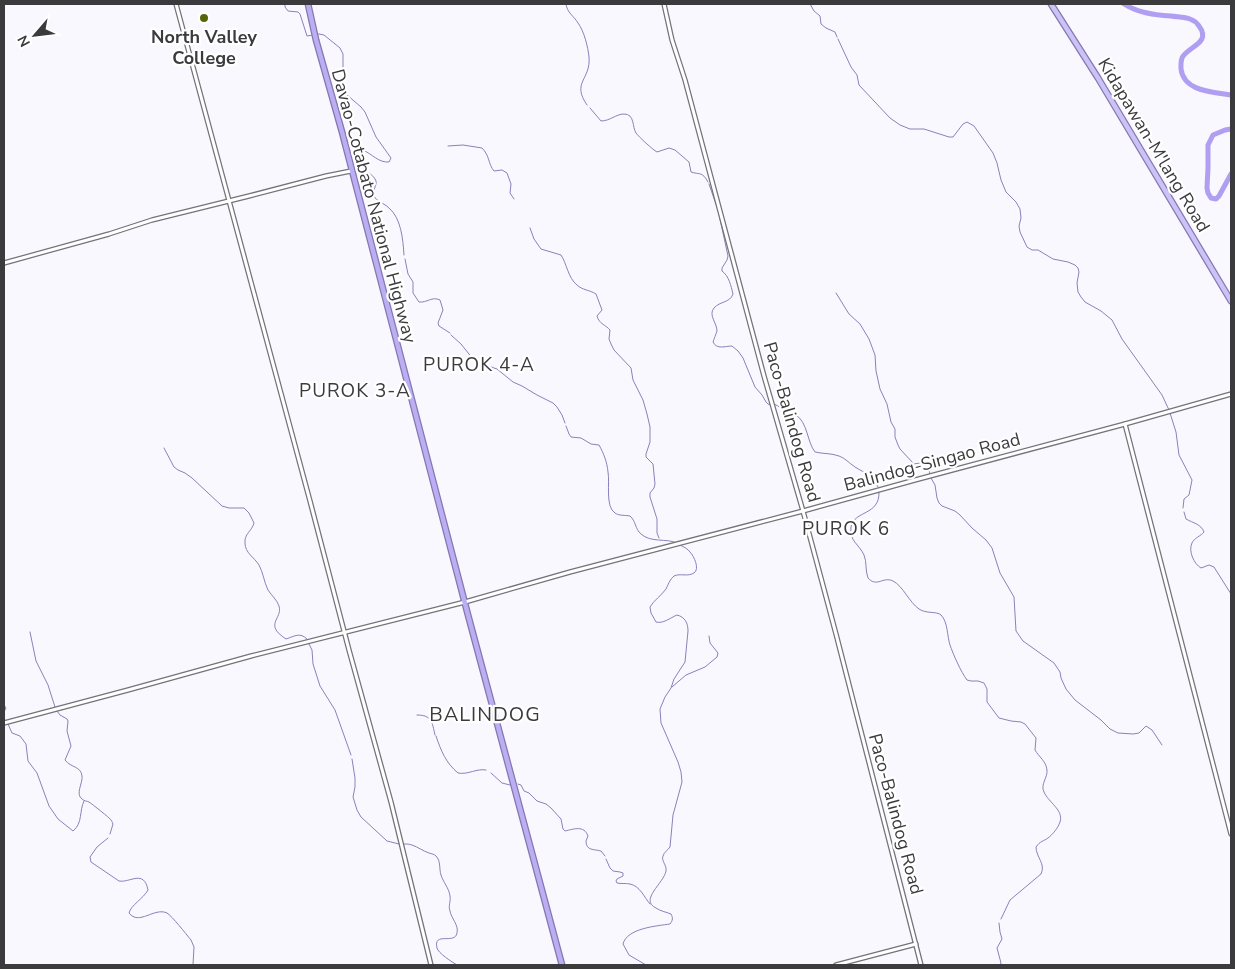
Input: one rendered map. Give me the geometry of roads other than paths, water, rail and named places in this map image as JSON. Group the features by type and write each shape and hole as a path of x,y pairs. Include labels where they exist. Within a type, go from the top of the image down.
{"highway":[{"name":"Davao-Cotabato National Highway","path":"308,4 562,965"}],"main road":[{"name":"Kidapawan-M'lang Road","path":"1051,4 1098,78 1231,301"}],"street":[{"path":"176,4 391,802 431,965"},
{"name":"Paco-Balindog Road","path":"664,4 672,40 685,80 764,376 836,634 921,965"},
{"path":"4,263 152,220 351,170"},
{"name":"Balindog-Singao Road","path":"4,723 465,602 1231,394"},
{"path":"1125,424 1231,834"},
{"path":"836,965 916,944"}],"waterway":[{"path":"285,4 288,11 300,14 307,36 324,35 340,48 343,54 343,81"},
{"path":"566,4 582,30 588,49 589,65 581,86 581,91 587,105"},
{"path":"810,4 820,16 821,24 835,32 837,37"},
{"path":"1124,4 1153,14 1191,19 1196,23 1203,36 1199,43 1182,58 1181,69 1183,77 1194,87 1201,90 1231,95"},
{"path":"838,39 851,67 857,75 859,85 890,118 900,125 910,129 924,129 949,137 953,137 963,124 967,122 974,126 993,153 1006,192 1020,209 1020,232 1027,247 1032,250 1038,250 1053,259 1068,262 1078,268 1077,283 1078,292 1081,297 1085,302 1112,320 1122,339 1162,395 1169,410"},
{"path":"343,84 346,94 365,112 376,137 391,158 389,162 385,162 363,150 358,153 361,163"},
{"path":"590,108 601,121 621,114 630,116 636,133 652,148 657,152 669,148 675,150 689,162 691,172 702,175 708,182"},
{"path":"1231,129 1213,135 1208,145 1207,188 1211,198 1216,199 1219,196 1231,174"},
{"path":"448,146 463,145 482,148 494,171 502,170 507,173 511,184 510,193 514,199"},
{"path":"363,167 376,181 375,198 393,212 399,223 404,255"},
{"path":"709,184 718,210 728,256 722,271 728,278 733,294 730,299 716,306 712,311 717,331 713,342 719,347 732,346 738,351 743,358 755,387 766,402 771,405"},
{"path":"530,228 534,239 541,249 561,255 574,282 579,287 596,294 602,310 597,316 598,319 610,330 609,339 614,350 631,368 633,380 643,400 650,427 650,442 646,457 653,464 655,484 650,497 657,519 659,538"},
{"path":"405,259 408,274 413,282 413,293 419,302 434,299 440,300 443,310 438,323 439,326 450,333"},
{"path":"836,293 849,314 860,324 869,339 875,355 880,389 887,404 900,449 914,464 927,462 930,474"},
{"path":"451,335 477,362 497,369 513,382 553,403 562,415 565,423"},
{"path":"774,404 800,418 815,452 833,454 843,458 871,477 878,487"},
{"path":"1170,413 1176,432 1179,455 1192,480 1189,495 1184,499 1183,508"},
{"path":"566,426 571,437 581,438 591,444 599,445 607,465 609,500 612,510 618,515 630,516 639,532 645,537 677,543"},
{"path":"164,448 174,467 192,478 222,506 244,508 249,513 254,523 246,537 245,546 259,565 265,584 279,606 280,611 275,622 276,629 286,639 300,635 307,639"},
{"path":"931,478 935,485 939,503 960,515 992,548 1000,573 1014,597 1016,631 1023,641 1054,663 1060,672 1066,689 1075,700 1110,729 1118,733 1133,734 1139,733 1146,726 1152,730 1162,745"},
{"path":"879,492 875,505 857,518 851,527 851,536 865,558 868,578 874,582 889,580 897,583 919,609 941,615 945,621 953,653 967,680 984,683 987,689 987,702 999,718 1025,724 1036,738 1035,750 1044,762 1047,770 1043,789 1060,814 1061,818 1057,829 1036,847 1042,864 1041,874 1010,900 1001,919"},
{"path":"1184,512 1186,519 1199,525 1204,532 1192,543 1191,553 1194,560 1201,568 1209,565 1214,567 1231,594"},
{"path":"646,965 629,955 623,944 630,934 636,931 670,924 672,920 671,914 651,905 650,901 666,871 663,858 664,853 670,847 673,815 682,782 678,762 661,723 660,709 674,679 685,662 688,631 686,621 677,615 664,621 656,622 650,607 666,589 674,576 689,575 696,571 696,562 693,556 680,545"},
{"path":"30,632 36,661 48,685 55,707"},
{"path":"672,687 686,675 705,667 717,657 718,653 710,643 709,636"},
{"path":"309,644 320,686 335,710 351,755"},
{"path":"4,705 6,708 4,712"},
{"path":"57,711 68,721 67,731 71,746 65,760 80,770 82,779 79,791 80,797 91,803 111,820 113,824 110,834"},
{"path":"417,715 426,716 431,720 435,735"},
{"path":"8,724 12,733 20,736 26,744 28,761 37,773 49,806 58,819 73,831 80,821 84,801"},
{"path":"436,736 444,756 458,773 486,770"},
{"path":"352,759 355,778 353,797 357,810 361,817 387,841 399,844"},
{"path":"491,773 502,783 510,785"},
{"path":"518,784 537,801 551,808 561,819 565,831 572,829 584,830 588,836 587,846 601,851 605,856"},
{"path":"108,838 97,847 90,857 91,862 119,881 136,878 143,880 148,890 132,907 129,913 137,918 157,912 167,913 191,940 194,947 193,965"},
{"path":"404,844 412,845 434,854 439,860 441,875 449,893 449,907 456,924 457,933 452,938 438,940 437,948 442,955 457,965"},
{"path":"606,859 613,871 623,873 623,876 617,879 617,883 633,885 642,892 650,904"},
{"path":"999,923 1002,939 997,948 1000,965"}],"place":[{"name":"North Valley College","path":"204,18"}],"district":[{"name":"PUROK 4-A","path":"479,365"},
{"name":"PUROK 3-A","path":"355,391"},
{"name":"PUROK 6","path":"846,529"},
{"name":"BALINDOG","path":"485,714"}]}
